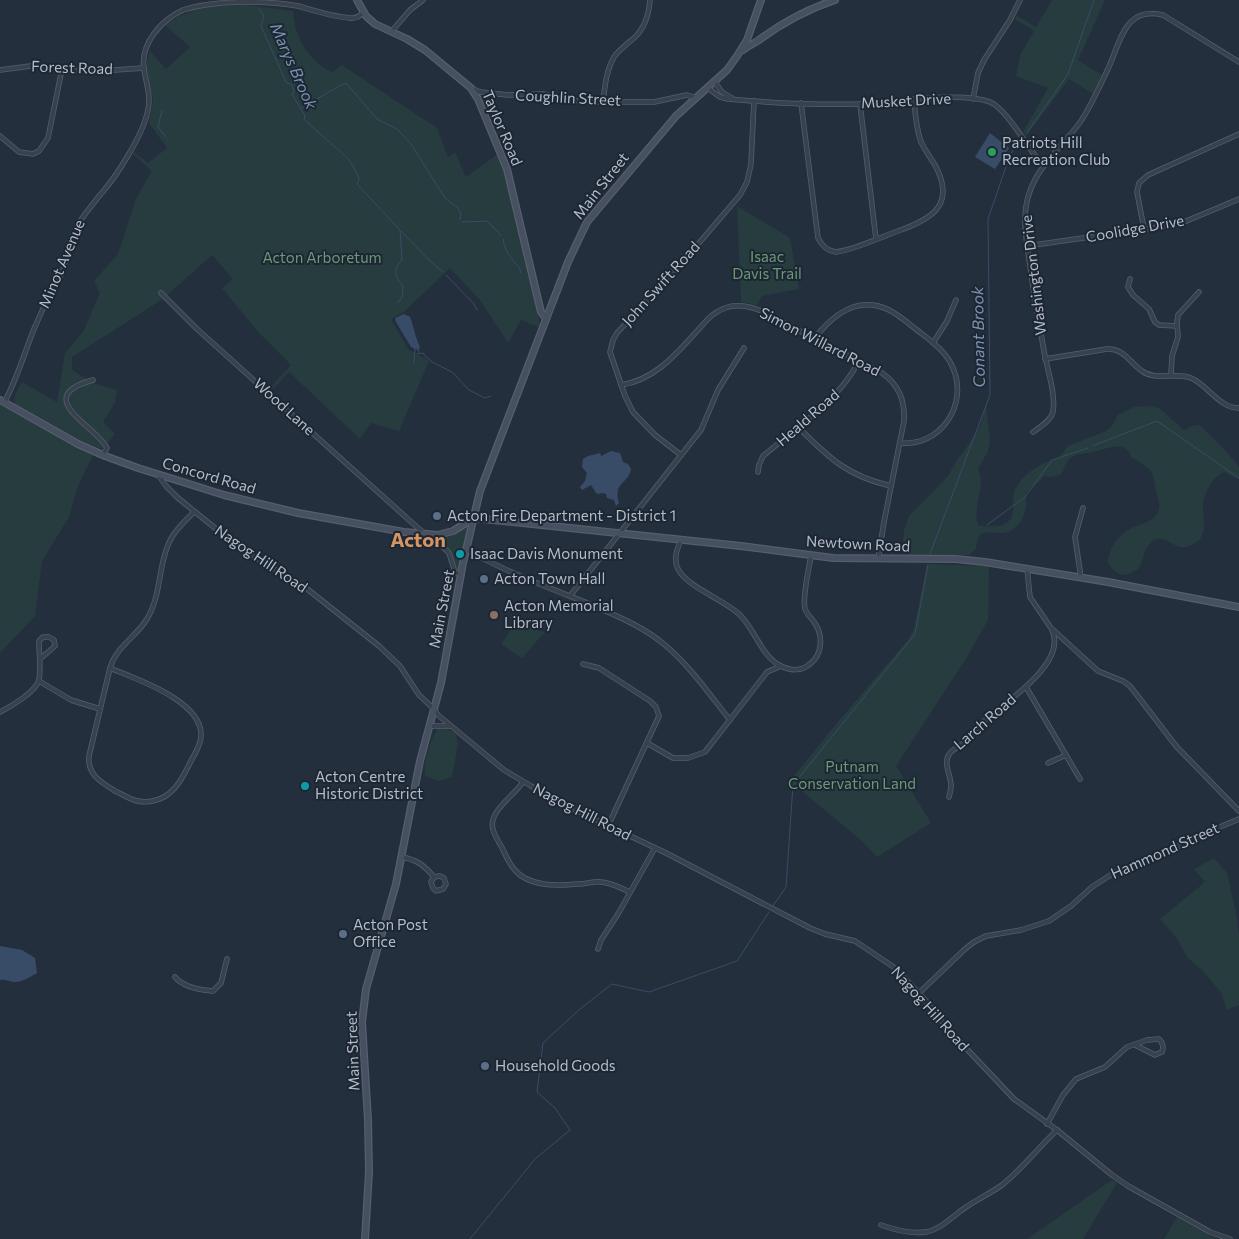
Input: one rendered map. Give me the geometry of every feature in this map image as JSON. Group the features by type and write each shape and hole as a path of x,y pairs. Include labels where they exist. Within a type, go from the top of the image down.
{"street":[{"name":"Minot Avenue","path":"2,401 13,387 49,294 60,276 73,232 123,165 146,118 150,95 144,68 145,48 159,27 182,10 204,3 242,0 278,3 348,18 357,17 363,13"},
{"name":"Taylor Road","path":"357,0 363,13 375,24 425,50 471,88 484,112 507,169 541,312 546,319"},
{"path":"391,32 410,10 423,0"},
{"path":"603,102 606,75 611,64 615,56 636,36 644,25 650,10 650,0"},
{"name":"Main Street","path":"365,1236 368,1120 362,1022 366,989 396,884 420,761 441,682 466,549 480,491 568,262 587,222 676,116 727,70 748,37 761,0"},
{"path":"737,56 748,45 794,17 835,0"},
{"path":"973,99 978,73 984,60 1020,0"},
{"name":"Washington Drive","path":"1032,432 1048,420 1054,410 1027,246 1025,222 1027,202 1036,176 1081,120 1090,106 1129,22 1142,14 1152,12 1168,18 1239,62"},
{"path":"748,37 764,35"},
{"path":"748,37 754,42"},
{"name":"Forest Road","path":"0,70 38,65 62,69 100,71 144,68"},
{"path":"0,136 19,152 33,154 40,151 48,138 62,69"},
{"name":"Musket Drive","path":"715,82 722,92 730,98 739,100"},
{"name":"Coughlin Street","path":"471,88 480,92 508,95 543,94 584,102 654,102 686,95 696,98"},
{"name":"Musket Drive","path":"708,88 720,98 754,101 860,104 961,98 991,102 1002,111 1043,166"},
{"path":"801,103 815,220 820,241 827,250 836,252 925,220 937,210 943,198 943,185 936,166 920,139 914,100"},
{"name":"John Swift Road","path":"681,455 645,426 633,412 621,385 610,352 613,340 723,216 745,186 751,164 754,101"},
{"path":"860,104 876,239"},
{"path":"1144,230 1137,192 1137,187 1142,179 1239,134"},
{"name":"Coolidge Drive","path":"1027,246 1144,230 1188,221 1239,199"},
{"path":"1130,279 1128,287 1130,291 1149,309 1155,322 1159,325 1177,326"},
{"path":"1171,375 1172,356 1178,337 1177,326 1180,312 1199,292"},
{"name":"Wood Lane","path":"161,293 186,319 428,535"},
{"path":"933,343 947,321 956,300"},
{"path":"814,339 840,313 854,307 867,305 889,310 945,354 954,370 957,392 953,411 942,428 930,437 916,443 900,443"},
{"name":"Simon Willard Road","path":"621,385 632,384 654,373 672,358 709,318 719,310 733,306 745,306 759,310 882,373 899,390 905,409 878,560"},
{"path":"570,596 705,424 718,390 744,348"},
{"path":"1045,359 1111,348 1121,352 1146,374 1188,377 1196,380 1225,404 1233,408 1239,408"},
{"name":"Heald Road","path":"758,472 763,456 844,386 858,362"},
{"path":"93,380 73,388 67,396 67,404 71,412 103,441 107,448 103,455"},
{"name":"Concord Road","path":"2,401 78,444 103,455 224,494 298,513 404,532 438,536 453,531 474,518"},
{"path":"798,427 833,461 872,482 891,486"},
{"name":"Nagog Hill Road","path":"158,474 166,486 194,512 256,558 306,588 379,646 400,666 419,695 438,715 504,770 570,808 655,848 810,928 825,934 855,941 895,968 919,993 947,1028 1014,1099 1128,1186 1210,1232 1230,1239"},
{"path":"1080,578 1075,537 1083,508"},
{"path":"110,668 172,697 187,708 199,725 201,735 199,747 175,789 164,797 153,801 139,802 128,798 98,781 92,774 88,763 110,668 120,650 148,617 156,599 168,545 174,534 194,512"},
{"name":"Newtown Road","path":"474,518 741,546 833,558 966,560 1027,568 1239,607"},
{"path":"404,532 409,520"},
{"path":"428,535 445,548 451,557 455,572 461,575"},
{"path":"680,540 676,551 676,561 681,573 688,580 727,604 741,616 770,657 781,666 794,670 810,665 816,658 821,642 816,625 805,610 811,556"},
{"path":"466,549 631,623 666,645 701,683 730,720"},
{"path":"1027,568 1030,597 1051,628 1098,671 1130,686 1176,746 1239,811"},
{"name":"Larch Road","path":"949,797 951,784 946,764 950,753 966,742 981,723 1026,687 1047,666 1054,640 1051,628"},
{"path":"0,712 19,701 38,681 40,639 45,636 52,638 55,642 54,647 40,659"},
{"path":"584,664 599,668 653,703 659,716 608,826"},
{"path":"647,743 673,758 698,756 709,748 767,672 781,666"},
{"path":"38,681 71,700 100,709"},
{"path":"1026,687 1080,779"},
{"path":"429,726 450,726"},
{"path":"1048,763 1066,755"},
{"path":"523,782 497,812 492,822 498,840 516,871 526,879 536,882 565,885 600,882 611,884 630,892"},
{"name":"Hammond Street","path":"919,993 974,942 986,936 1021,930 1049,921 1071,906 1092,887 1115,872 1153,859 1203,834 1239,819"},
{"path":"598,949 602,937 618,914 655,848"},
{"path":"402,857 425,865 434,877"},
{"path":"440,876 445,880 446,886 443,890 439,891 433,888 431,882 434,877 440,876"},
{"path":"175,977 184,985 213,991 221,983 227,959"},
{"path":"1047,1124 1072,1082 1105,1068 1118,1054 1127,1048 1147,1040 1159,1039 1163,1045 1163,1050 1155,1055 1135,1045"},
{"path":"881,1225 894,1230 928,1232 945,1223 964,1208 1001,1185 1056,1130"},
{"path":"360,1239 365,1236"}],"green space":[{"path":"1052,0 1105,0 1078,60 1102,75 1093,94 1069,79 1026,136 1023,132 1048,88 1016,76 1020,55 1034,31 1015,19 1017,16 1036,27"},
{"name":"Acton Arboretum","path":"242,4 293,11 296,30 300,39 316,62 332,72 342,65 437,128 448,157 455,152 466,177 498,154 504,168 540,324 538,327 521,320 508,343 480,300 450,268 404,312 391,319 408,349 429,361 399,431 371,423 360,439 289,372 271,391 269,389 291,365 260,334 222,288 233,279 212,255 163,299 72,357 72,370 93,383 117,390 115,403 103,422 115,434 102,449 69,436 17,408 15,395 22,382 57,402 65,353 83,332 100,293 94,281 118,254 136,199 152,171 133,154 134,152 148,163 167,148 149,123 153,101 146,67 150,51 166,69 190,47 165,25 183,15 202,8"},
{"name":"Isaac Davis Trail","path":"737,206 790,238 799,289 762,296 757,305 741,302"},
{"path":"0,405 93,455 78,486 69,517 42,561 35,616 0,653"},
{"path":"986,405 990,440 988,452 978,468 981,486 976,516 979,526 1000,526 1008,522 1013,511 1014,493 1026,475 1039,466 1059,458 1068,446 1106,431 1112,426 1118,415 1134,407 1147,406 1159,408 1184,430 1199,425 1237,464 1239,467 1239,479 1224,472 1215,478 1206,492 1203,503 1204,528 1200,539 1186,547 1176,546 1163,539 1155,540 1148,547 1138,569 1125,575 1115,571 1108,563 1112,548 1118,539 1130,529 1156,516 1159,505 1154,477 1150,469 1131,457 1125,448 1120,447 1078,454 1070,458 1060,475 1045,476 1026,493 1025,512 1015,528 1003,533 984,532 977,541 976,549 969,555 907,555 903,542 904,530 909,516 948,476 980,426"},
{"path":"472,520 460,571 457,571 452,554 439,539"},
{"name":"Putnam Conservation Land","path":"927,564 989,566 988,620 967,657 896,766 931,823 877,857 862,841 790,781 908,640 914,629"},
{"path":"513,620 545,632 522,658 501,644 509,633"},
{"path":"438,728 447,729 456,734 458,744 452,777 438,781 425,776 425,762"},
{"path":"1214,858 1227,873 1237,917 1239,937 1239,1005 1227,1010 1222,994 1204,972 1188,958 1175,936 1160,919 1205,882 1194,869"},
{"path":"1112,1180 1117,1183 1083,1239 1027,1239"},
{"path":"1177,1217 1210,1236 1218,1239 1164,1239"}],"water":[{"name":"Patriots Hill Recreation Club","path":"990,133 1009,148 995,169 975,157"},
{"path":"404,314 410,317 420,347 418,350 411,347 396,322 395,318"},
{"path":"611,451 620,453 623,462 628,464 631,469 627,478 619,487 619,503 616,506 614,500 607,498 606,494 597,494 591,485 582,490 580,487 585,481 587,473 582,467 583,459 600,453 601,456"},
{"path":"0,946 22,950 35,958 37,973 19,982 0,980"}],"waterway":[{"name":"Conant Brook","path":"1027,133 1068,74 1094,0"},
{"name":"Marys Brook","path":"259,9 264,16 261,26 286,82 292,85 294,91 292,94 305,116 304,119 347,158 356,171 359,179 357,184 400,230 402,260 396,274 403,287 402,297 398,303"},
{"path":"301,108 346,83 377,119 397,129 411,144 445,198 458,208 461,214 460,220"},
{"path":"162,110 158,127 166,137"},
{"name":"Conant Brook","path":"930,554 990,395 988,219 1010,155 1017,144"},
{"path":"462,222 487,221 499,233"},
{"path":"401,231 443,272"},
{"path":"503,239 507,252 519,267 521,273"},
{"path":"446,275 474,304 477,310"},
{"name":"Marys Brook","path":"413,363 415,348"},
{"name":"Marys Brook","path":"419,349 418,354 423,353 432,362 452,372 469,390 485,398 491,396"},
{"path":"1092,446 1157,421 1239,478"},
{"path":"987,525 1025,497 1052,460 1088,448"},
{"name":"Conant Brook","path":"773,906 786,887 793,785 915,634 928,565"},
{"name":"Conant Brook","path":"470,1239 535,1159 570,1130 555,1108 537,1092 543,1043 580,1009 612,984 649,992 737,961 769,912"}],"place":[{"name":"Patriots Hill Recreation Club","path":"992,152"},
{"name":"Acton Fire Department - District 1","path":"437,516"},
{"name":"Isaac Davis Monument","path":"460,554"},
{"name":"Acton Town Hall","path":"484,579"},
{"name":"Acton Memorial Library","path":"494,615"},
{"name":"Acton Centre Historic District","path":"305,786"},
{"name":"Acton Post Office","path":"343,934"},
{"name":"Household Goods","path":"485,1066"}],"district":[{"name":"Acton","path":"418,540"}]}
